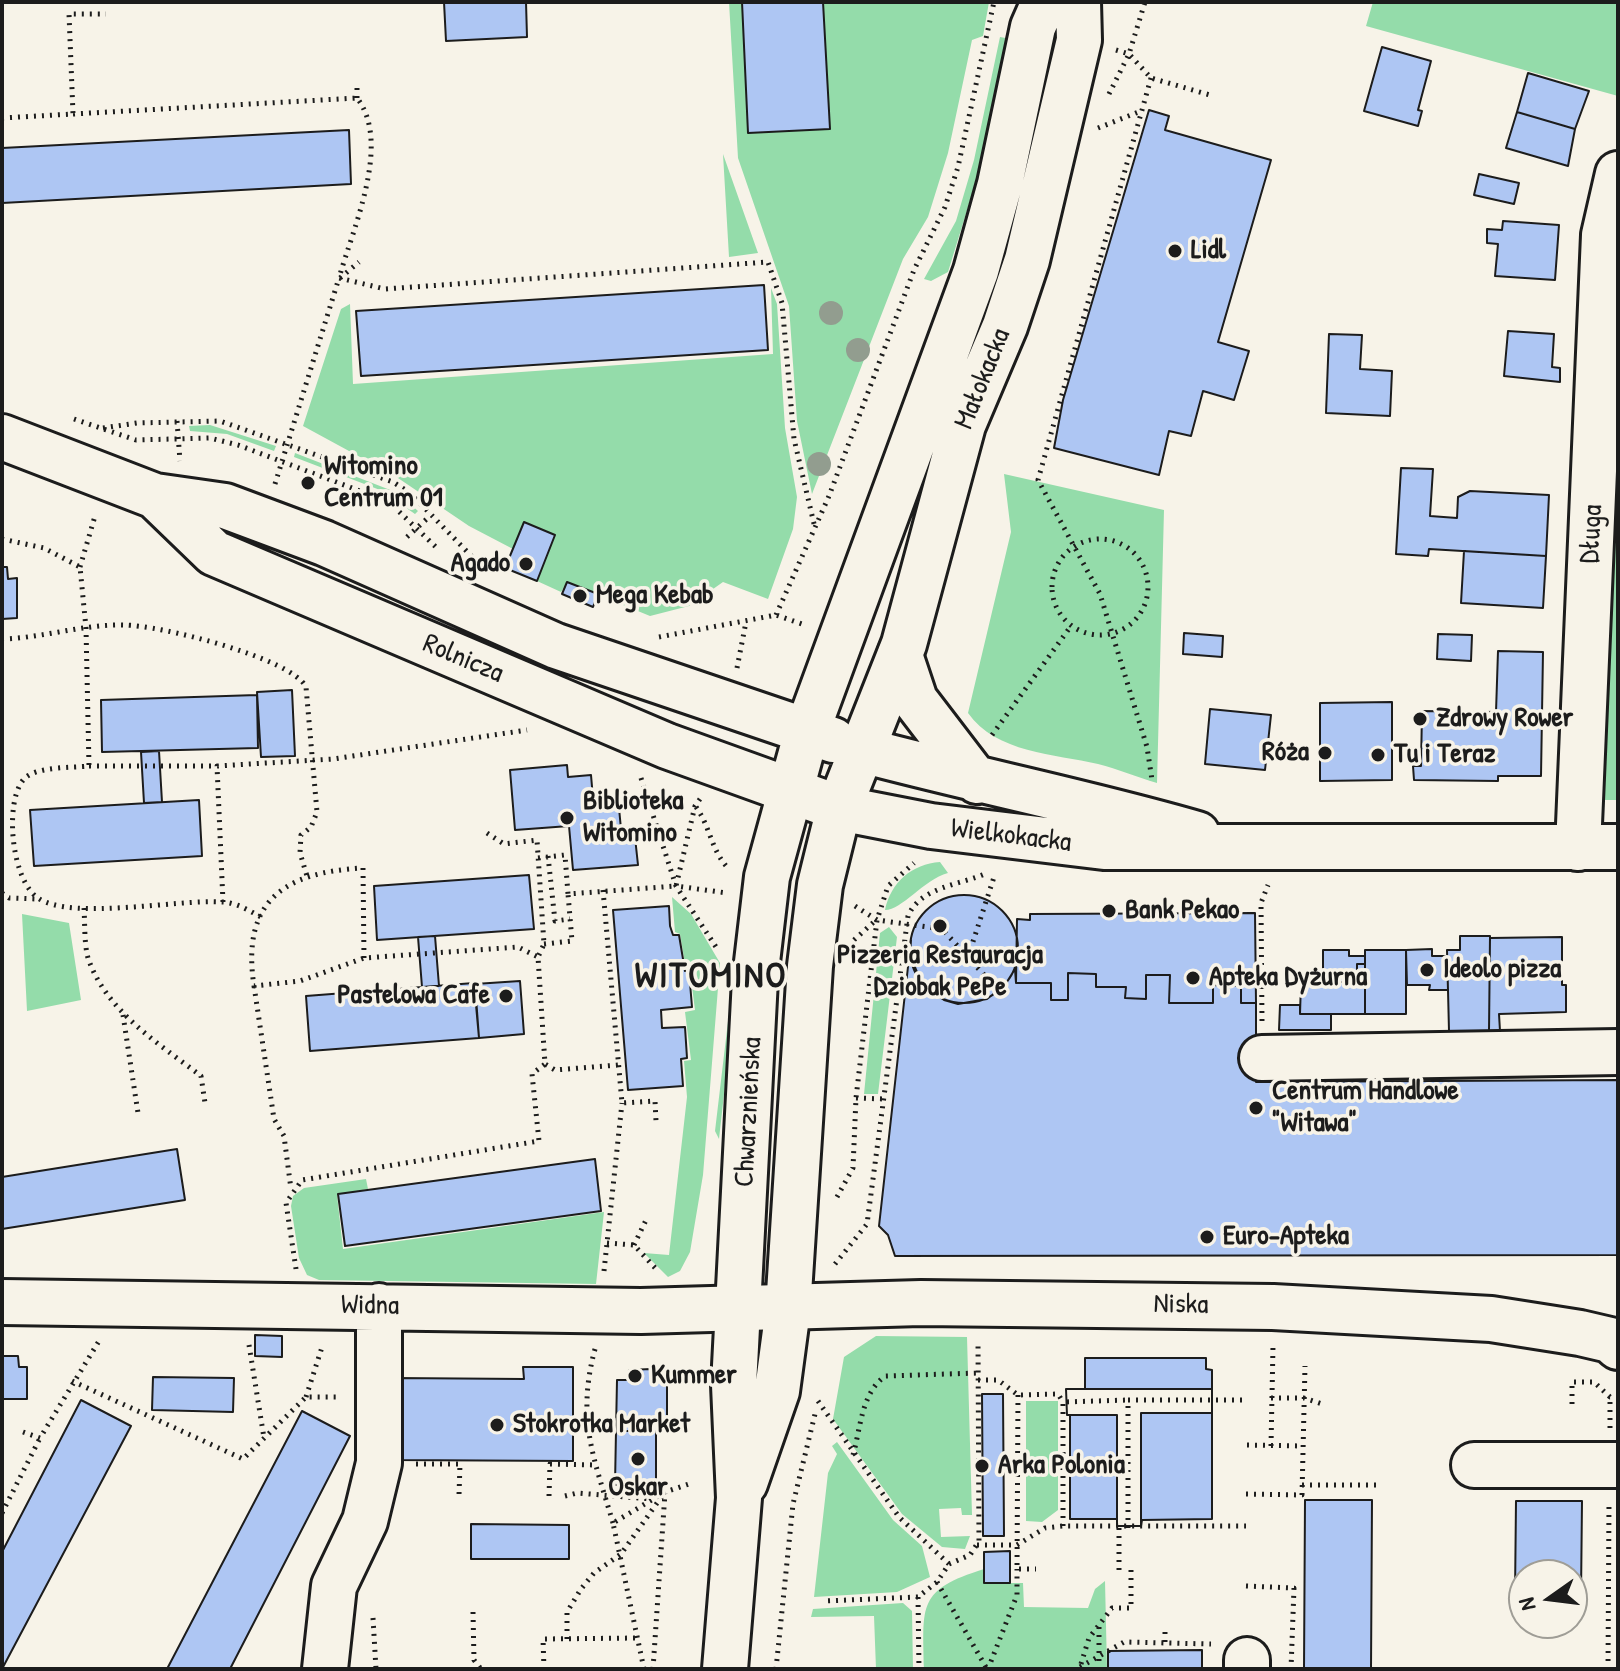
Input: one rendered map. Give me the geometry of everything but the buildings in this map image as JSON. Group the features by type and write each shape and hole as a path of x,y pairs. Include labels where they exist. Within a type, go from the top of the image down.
{"main road":[{"name":"Małokacka","path":"807,731 976,271 1000,184 1033,27 1044,2"},
{"name":"Małokacka","path":"862,750 900,655 963,425 1005,326 1027,260 1079,40 1078,2"},
{"name":"Długa","path":"1598,848 1611,236 1618,174"},
{"name":"Rolnicza","path":"2,437 155,496 225,506 324,543 556,646 807,731"},
{"name":"Rolnicza","path":"155,496 214,553 667,746 789,790"},
{"path":"900,655 915,700 977,781"},
{"name":"Wielkokacka","path":"807,731 862,750 977,781 1124,811 1238,845"},
{"name":"Chwarznieńska","path":"725,1669 739,1498 734,1385 757,965 767,877 807,731"},
{"name":"Chwarznieńska","path":"739,1498 777,1391 788,1309 810,966 820,885 839,808 862,750"},
{"name":"Wielkokacka","path":"789,790 839,808 931,826 1104,847 1598,848"},
{"path":"1262,1058 1618,1052"},
{"name":"Widna","path":"2,1302 739,1310"},
{"name":"Niska","path":"739,1310 921,1303 1288,1308 1491,1319 1580,1333 1610,1340 1618,1347"},
{"path":"325,1669 334,1586 365,1521 379,1463 379,1306"},
{"path":"1474,1465 1614,1465"}],"path":[{"path":"776,615 815,528 910,280 945,207 958,167 994,2"},
{"path":"1145,2 1129,54 1151,78 1210,95"},
{"path":"73,114 69,14 106,14"},
{"path":"1151,78 1038,480 1100,594 1147,747 1153,789"},
{"path":"274,488 339,278 372,158 372,128 357,98 357,86"},
{"path":"2,118 357,98"},
{"path":"1094,130 1142,110"},
{"path":"339,278 359,262"},
{"path":"339,278 385,289 768,262 782,303 794,439 815,528"},
{"path":"445,556 389,502 282,461 210,438 136,440 102,428 202,419 220,421 393,482 410,493 487,571"},
{"path":"89,766 86,628 80,567 95,516"},
{"path":"2,539 44,548 80,567"},
{"path":"1106,539 1135,553 1144,567 1146,599 1128,626 1113,633 1084,632 1071,626 1054,600 1052,584 1063,555 1075,545 1106,539"},
{"path":"713,629 776,615 792,620"},
{"path":"734,684 746,622"},
{"path":"4,641 126,624 245,651 301,677 306,687 317,812 311,827 301,835 307,876"},
{"path":"992,735 1071,626"},
{"path":"38,899 21,879 13,856 16,791 25,777 37,772 89,766 217,766 313,761 536,728"},
{"path":"217,766 223,902"},
{"path":"640,773 676,886 726,961"},
{"path":"676,886 695,806 705,820 716,852 735,872"},
{"path":"487,833 504,844 537,840 544,944 538,957 545,1064"},
{"path":"538,858 565,855 572,941 544,944"},
{"path":"548,856 555,921 570,919"},
{"path":"831,1209 853,1168 856,1098 882,899 894,878 923,859"},
{"path":"292,1190 284,1136 274,1119 250,961 252,932 268,903 290,881 363,868 364,958"},
{"path":"835,1264 867,1224 911,909 927,896 996,870 968,957"},
{"path":"1262,1058 1261,903 1270,880"},
{"path":"568,894 676,886 732,893"},
{"path":"603,890 622,1103 604,1273"},
{"path":"2,893 9,898 38,899 84,908 223,902 261,917"},
{"path":"84,908 88,956 99,982 129,1021 201,1076 205,1103"},
{"path":"877,920 942,929 999,991"},
{"path":"254,986 300,981 364,958 518,947 538,957"},
{"path":"122,1011 138,1113"},
{"path":"545,1064 555,1070 618,1065"},
{"path":"299,1275 286,1203 292,1190 302,1180 539,1141 532,1074 545,1064"},
{"path":"856,1098 884,1099"},
{"path":"622,1103 655,1101 656,1121"},
{"path":"634,1245 647,1218"},
{"path":"607,1243 634,1245 662,1275"},
{"path":"824,1601 918,1597 937,1582 949,1564 964,1559 977,1545 979,1331"},
{"path":"1271,1446 1273,1333"},
{"path":"2,1513 72,1381 103,1336"},
{"path":"249,1354 264,1439"},
{"path":"72,1381 243,1459 306,1397 317,1366"},
{"path":"1246,1494 1302,1495 1305,1366"},
{"path":"590,1367 587,1437 621,1554 644,1669"},
{"path":"853,1455 872,1385 885,1376 978,1376 998,1380 1018,1395 1058,1394 1063,1402 1063,1526"},
{"path":"1572,1404 1572,1382 1594,1382 1610,1397 1618,1397"},
{"path":"988,1669 1017,1595 1018,1395"},
{"path":"306,1397 335,1397"},
{"path":"1608,1669 1614,1465 1610,1397"},
{"path":"1271,1398 1304,1398 1322,1404"},
{"path":"1128,1400 1128,1528"},
{"path":"1063,1402 1247,1400"},
{"path":"776,1669 793,1504 818,1401 899,1517 949,1564"},
{"path":"23,1432 40,1438"},
{"path":"1247,1445 1303,1446"},
{"path":"379,1463 460,1464 459,1495"},
{"path":"549,1496 550,1464 596,1465"},
{"path":"613,1523 665,1492 689,1484"},
{"path":"1302,1485 1376,1485"},
{"path":"567,1639 567,1612 581,1589 594,1573 621,1554 665,1492"},
{"path":"653,1669 665,1492"},
{"path":"565,1496 577,1493 653,1500"},
{"path":"977,1545 1017,1545 1045,1528 1063,1526 1246,1526"},
{"path":"1119,1528 1119,1570"},
{"path":"1017,1569 1036,1569"},
{"path":"1079,1668 1089,1638 1112,1608 1131,1608 1131,1570"},
{"path":"937,1582 988,1669"},
{"path":"1246,1586 1294,1588 1291,1669"},
{"path":"918,1597 919,1669"},
{"path":"372,1607 376,1669"},
{"path":"473,1612 474,1660 481,1669"},
{"path":"1099,1626 1099,1669"},
{"path":"1165,1632 1165,1643"},
{"path":"544,1669 543,1639 638,1638"},
{"path":"1079,1668 1124,1642 1211,1643 1235,1662"}],"green space":[{"path":"729,2 742,2 749,133 830,129 823,2 989,2 983,36 972,40 948,153 928,217 903,259 812,494 797,421 789,306 738,158"},
{"path":"1373,2 1618,2 1618,96 1366,26"},
{"path":"1000,37 1011,39 984,155 948,272 931,281 924,279 956,221 974,160"},
{"path":"723,154 758,253 729,257"},
{"path":"771,288 777,304 785,428 797,497 793,529 768,599 723,582 689,606 650,616 567,582 561,592 537,581 555,535 524,522 513,549 469,526 395,476 303,426 341,309 350,304 353,384 773,354"},
{"path":"210,425 276,446 274,451 227,434 190,431 189,426"},
{"path":"1618,443 1618,800 1600,800 1616,446"},
{"path":"295,453 398,493 418,511 415,514 380,490 294,457"},
{"path":"1004,474 1164,510 1157,783 1098,764 1010,744 980,726 968,713 1011,532"},
{"path":"940,862 948,873 892,909 885,910 892,891 904,876 920,866"},
{"path":"672,897 691,914 720,963 703,1175 690,1252 680,1271 668,1277 644,1253 669,1255 687,1097 684,1061 691,1060 685,1012 695,1010 690,971 686,970 680,934 675,932"},
{"path":"22,914 69,923 81,1000 27,1011"},
{"path":"889,927 897,937 878,1094 864,1094 880,933"},
{"path":"729,1013 733,1013 719,1139 715,1131"},
{"path":"366,1179 368,1189 337,1195 343,1249 604,1212 596,1284 319,1280 307,1275 299,1258 291,1206 293,1196 304,1188"},
{"path":"876,1336 967,1337 972,1515 962,1515 961,1508 939,1509 941,1537 970,1536 965,1549 942,1547 902,1514 833,1419 844,1357"},
{"path":"1026,1401 1058,1401 1058,1510 1042,1522 1026,1521"},
{"path":"837,1442 893,1520 922,1546 930,1577 897,1592 814,1597 828,1473 837,1454 832,1446"},
{"path":"984,1569 984,1583 1023,1583 1024,1607 1088,1608 1095,1589 1105,1581 1107,1669 924,1669 924,1629 928,1603 946,1584"},
{"path":"903,1603 912,1611 913,1669 876,1669 874,1616 811,1617 813,1609"}],"place":[{"name":"Lidl","path":"1175,251"},
{"name":"Witomino Centrum 01","path":"308,483"},
{"name":"Agado","path":"526,564"},
{"name":"Mega Kebab","path":"580,596"},
{"name":"Zdrowy Rower","path":"1420,719"},
{"name":"Róża","path":"1325,753"},
{"name":"Tu i Teraz","path":"1378,755"},
{"name":"Biblioteka Witomino","path":"567,818"},
{"name":"Bank Pekao","path":"1109,911"},
{"name":"Pizzeria Restauracja Dziobak PePe","path":"940,926"},
{"name":"Ideolo pizza","path":"1427,970"},
{"name":"Apteka Dyżurna","path":"1193,978"},
{"name":"Pastelowa Cafe","path":"506,996"},
{"name":"Centrum Handlowe \"Witawa\"","path":"1256,1108"},
{"name":"Euro-Apteka","path":"1207,1237"},
{"name":"Kummer","path":"635,1376"},
{"name":"Stokrotka Market","path":"497,1425"},
{"name":"Oskar","path":"638,1459"},
{"name":"Arka Polonia","path":"982,1466"}],"district":[{"name":"WITOMINO","path":"711,977"}]}
